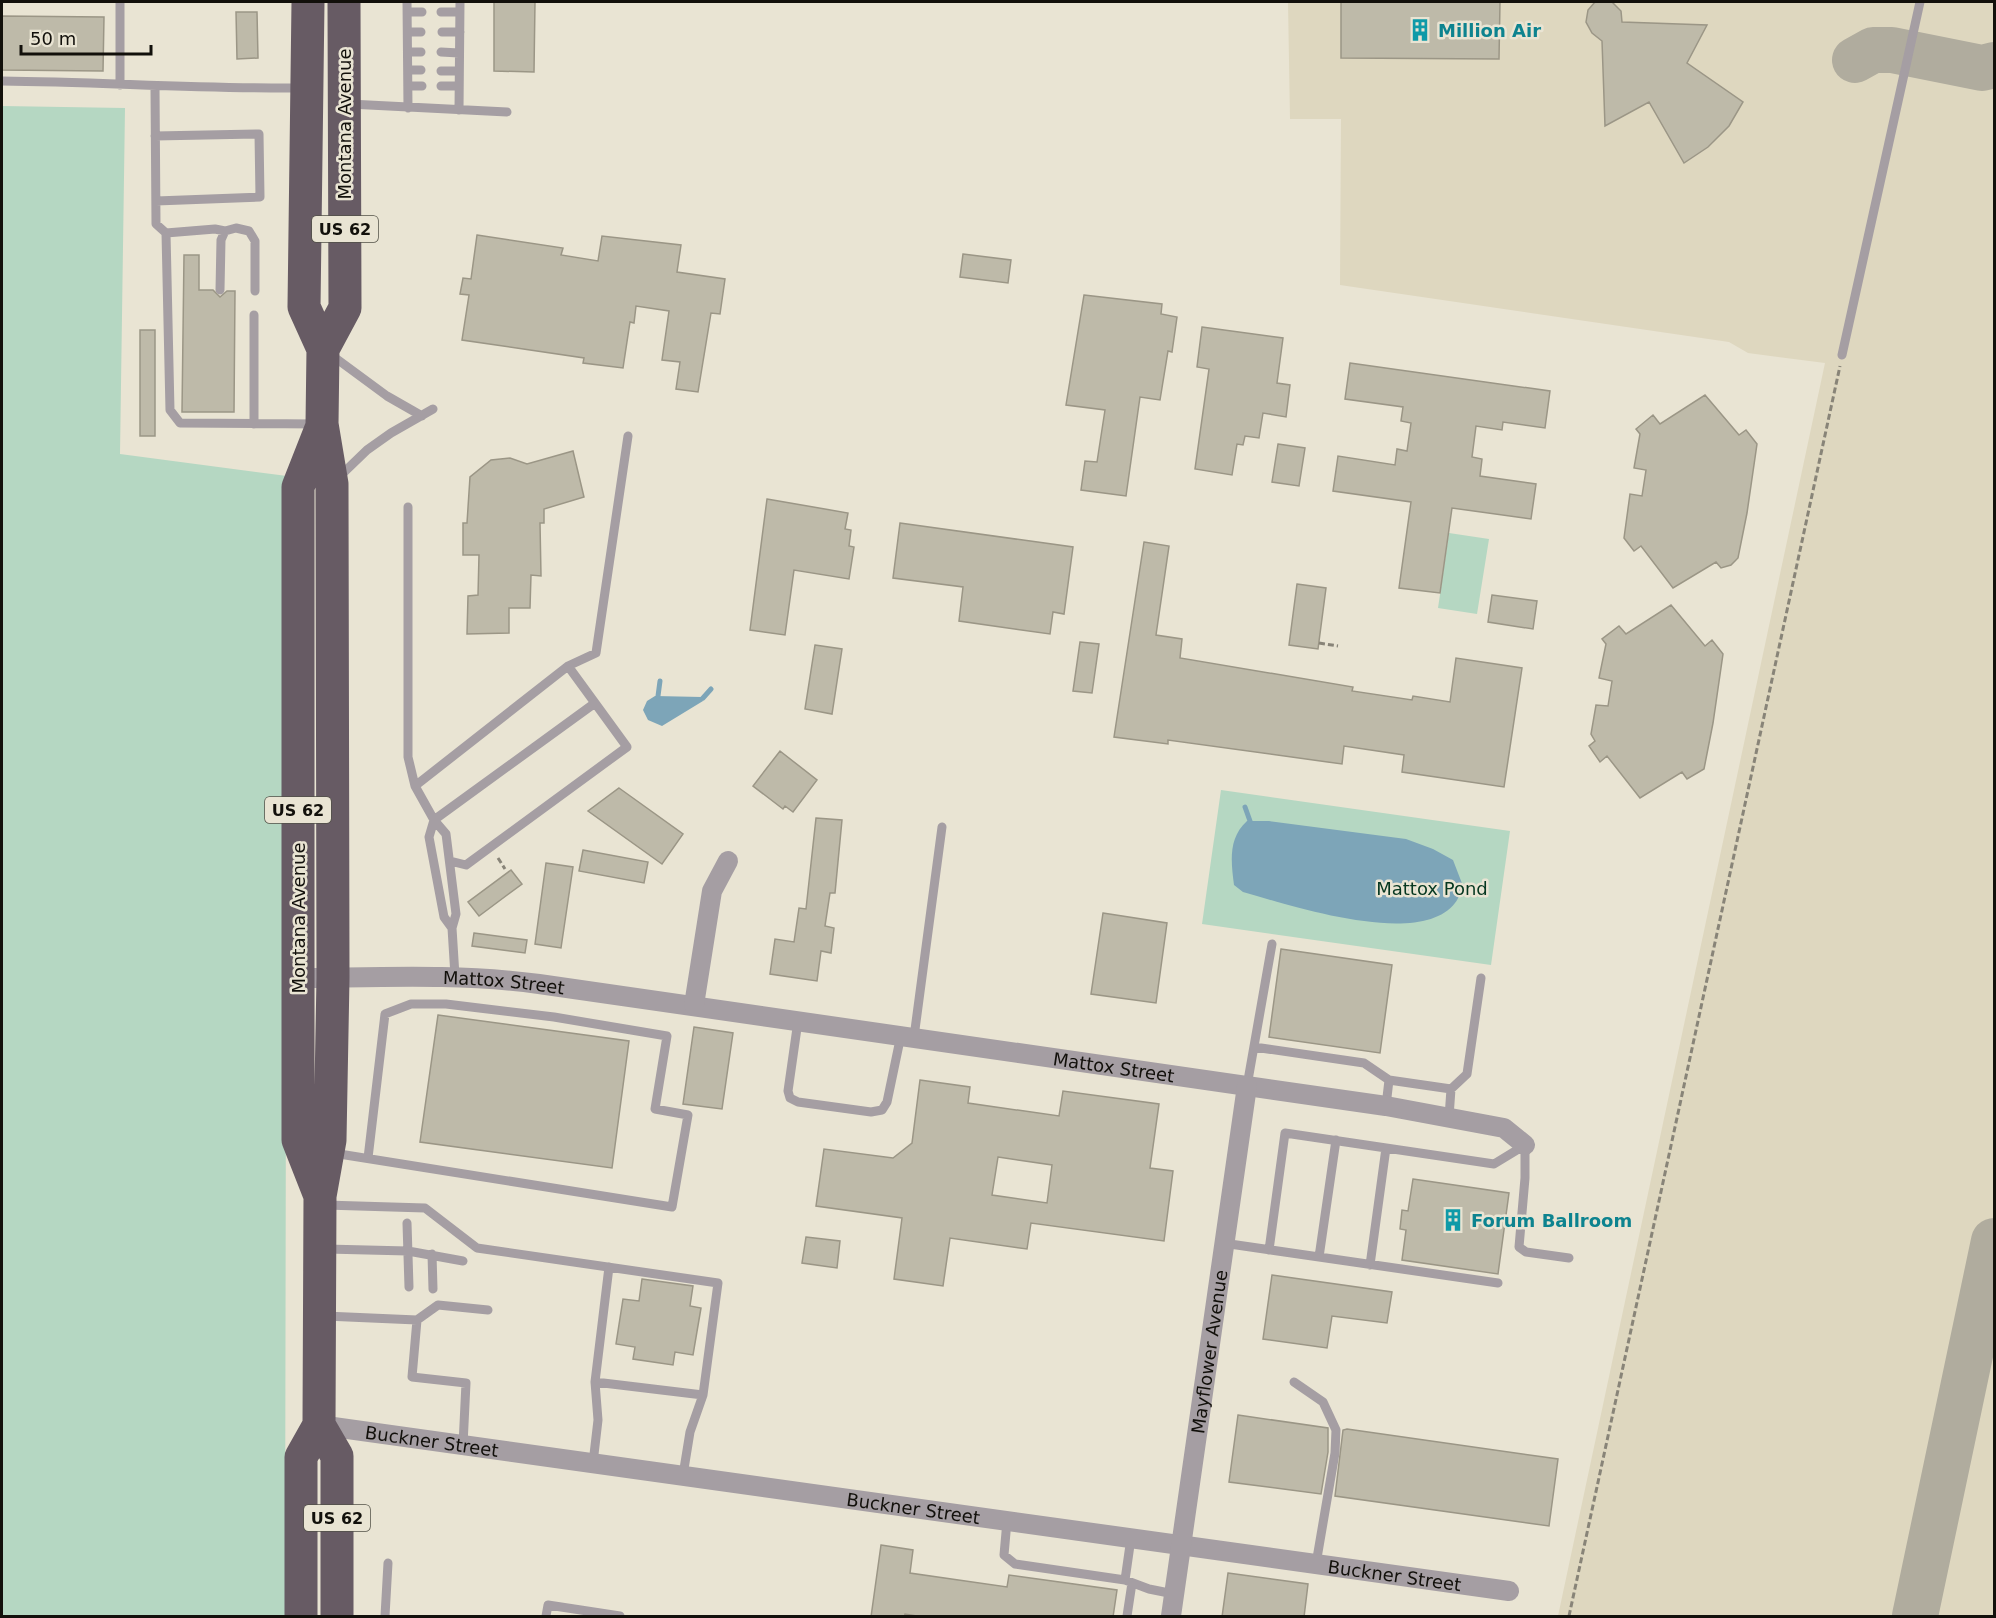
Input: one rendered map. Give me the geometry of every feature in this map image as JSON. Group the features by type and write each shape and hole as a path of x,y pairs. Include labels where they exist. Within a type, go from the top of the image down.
{"highway":[{"name":"Montana Avenue","path":"308,2 304,308 323,349"},
{"name":"Montana Avenue","path":"302,1617 301,1457 319,1425 321,1249 318,1194 328,1152 323,978 332,484 319,434 323,349 345,308 344,2"},
{"name":"Montana Avenue","path":"318,1194 298,1140 298,487 319,434"},
{"path":"318,1194 323,978 319,434"},
{"name":"US 62","path":"319,1425 337,1456 337,1617"}],"street":[{"path":"694,1005 712,891 728,861"},
{"name":"Mattox Street","path":"323,978 455,976 507,979 1386,1106 1504,1128 1525,1145"},
{"name":"Mayflower Avenue","path":"1171,1617 1247,1086"},
{"name":"Buckner Street","path":"319,1425 1509,1591"}],"lane":[{"path":"120,2 120,85"},
{"path":"407,2 408,108"},
{"path":"459,110 460,2"},
{"path":"1842,355 1920,2"},
{"path":"407,12 422,12"},
{"path":"441,12 460,12"},
{"path":"408,32 421,32"},
{"path":"442,32 460,32"},
{"path":"408,52 421,52"},
{"path":"441,52 459,52"},
{"path":"408,70 421,70"},
{"path":"441,70 459,71"},
{"path":"2,81 102,82 154,87 308,88"},
{"path":"408,86 422,86"},
{"path":"441,86 459,86"},
{"path":"154,87 156,224 166,232 215,229 225,231 236,228 249,231 255,241 255,291"},
{"path":"344,104 507,112"},
{"path":"155,136 259,134 260,197 156,201"},
{"path":"220,290 221,240 225,231"},
{"path":"166,232 170,410 180,423 254,424 319,434"},
{"path":"254,424 255,315"},
{"path":"323,349 387,396 422,416"},
{"path":"332,484 367,450 433,409"},
{"path":"218,412 218,423"},
{"path":"415,786 568,666 596,653 628,436"},
{"path":"408,507 408,757 415,786 434,820 446,834 456,914 452,928 455,976"},
{"path":"450,861 466,865 627,747 568,666"},
{"path":"452,928 444,917 429,837 434,820 595,703"},
{"path":"798,1020 788,1091 790,1098 798,1102 871,1112 882,1110 887,1102 908,1036 942,827"},
{"path":"1247,1086 1272,944"},
{"path":"1449,1117 1451,1089 1467,1074 1481,978"},
{"path":"328,1152 672,1208 688,1115 655,1109 667,1036 554,1017 446,1004 411,1004 385,1014 368,1158"},
{"path":"1254,1047 1364,1063 1389,1080 1451,1089"},
{"path":"1386,1106 1389,1080"},
{"path":"1269,1250 1285,1133 1494,1164 1525,1145"},
{"path":"1319,1257 1335,1140"},
{"path":"1525,1145 1525,1178 1519,1247 1526,1252 1569,1258"},
{"path":"1370,1265 1386,1148"},
{"path":"318,1194 425,1208 477,1248 718,1283 703,1395 690,1432 683,1475"},
{"path":"407,1223 409,1287"},
{"path":"1223,1244 1498,1283"},
{"path":"321,1249 408,1251 463,1261"},
{"path":"432,1254 433,1289"},
{"path":"593,1463 598,1420 595,1382 609,1267"},
{"path":"319,1316 417,1320 438,1305 488,1310"},
{"path":"417,1320 412,1377 466,1383 463,1445"},
{"path":"595,1382 703,1395"},
{"path":"1294,1382 1323,1402 1336,1431 1335,1453 1316,1564"},
{"path":"1007,1521 1004,1555 1015,1564 1128,1582 1174,1594"},
{"path":"1127,1617 1131,1538"},
{"path":"385,1617 388,1563"},
{"path":"546,1617 548,1605 620,1617"}],"path":[{"path":"1569,1617 1842,355"},
{"path":"1319,643 1338,646"}],"shaded area":[{"path":"1288,2 1994,2 1994,1616 1558,1616 1825,363 1748,353 1729,342 1340,285 1341,119 1290,119"}],"green space":[{"path":"2,106 125,108 120,454 287,476 285,1616 2,1616"},
{"path":"1449,533 1489,539 1477,614 1438,608"},
{"name":"Mattox Pond","path":"1221,790 1510,831 1491,965 1202,924"}],"water":[{"path":"655,696 702,697 703,701 662,726 648,720 643,710 647,701"},
{"name":"Mattox Pond","path":"1247,821 1269,821 1406,839 1433,849 1453,860 1463,886 1455,903 1438,916 1414,923 1353,920 1243,892 1234,885 1232,851 1237,835"}],"building":[{"path":"494,2 535,2 534,72 494,71"},
{"name":"Million Air","path":"1341,2 1500,2 1499,59 1341,58"},
{"path":"1595,2 1612,2 1621,11 1622,22 1707,25 1687,63 1743,102 1729,126 1708,147 1684,163 1649,102 1605,126 1602,41 1592,33 1586,22 1588,10"},
{"path":"236,12 257,12 258,58 237,59"},
{"path":"2,16 104,17 103,71 2,70"},
{"path":"477,235 563,248 561,255 598,261 602,236 681,245 677,272 725,279 720,314 711,313 698,392 676,389 680,362 662,360 669,311 636,306 634,323 630,322 623,368 583,363 584,358 462,340 469,295 460,294 463,278 471,279"},
{"path":"963,254 1011,260 1008,283 960,277"},
{"path":"184,255 199,255 199,290 213,290 220,297 227,291 235,291 234,412 182,412"},
{"path":"1084,295 1162,304 1161,314 1177,317 1172,352 1168,351 1160,400 1140,397 1126,496 1081,490 1085,461 1097,462 1105,410 1066,405"},
{"path":"1202,327 1283,338 1277,383 1290,385 1286,417 1263,413 1259,438 1245,436 1243,445 1237,444 1232,475 1195,469 1209,369 1197,367"},
{"path":"140,330 155,330 155,436 140,436"},
{"path":"1350,363 1550,391 1545,428 1503,422 1502,430 1476,426 1472,457 1482,459 1480,476 1536,484 1531,519 1452,508 1440,593 1399,588 1411,502 1333,491 1338,456 1395,465 1397,449 1407,451 1411,423 1401,421 1403,407 1345,399"},
{"path":"1705,395 1739,435 1746,430 1757,444 1747,513 1738,558 1731,565 1721,568 1716,562 1673,588 1641,546 1634,551 1624,538 1630,494 1642,496 1646,470 1634,468 1640,434 1636,429 1653,415 1660,424"},
{"path":"1278,444 1305,448 1299,486 1272,482"},
{"path":"573,451 584,497 544,509 544,523 540,523 541,576 531,575 530,608 509,608 509,633 467,634 468,596 478,595 479,555 463,555 463,523 467,523 470,477 491,460 510,458 527,464"},
{"path":"767,499 848,513 845,529 851,530 849,546 854,547 849,579 794,570 785,635 750,630"},
{"path":"900,523 1073,547 1064,614 1053,612 1050,634 959,621 963,587 893,578"},
{"path":"1144,542 1169,546 1156,635 1182,639 1180,658 1353,687 1352,691 1412,700 1413,696 1450,702 1456,658 1522,668 1504,787 1402,772 1404,755 1344,746 1342,764 1168,740 1168,744 1114,737"},
{"path":"1297,584 1326,588 1318,649 1289,645"},
{"path":"1492,595 1537,601 1533,629 1488,622"},
{"path":"1671,605 1705,646 1712,640 1723,654 1713,723 1704,769 1687,779 1682,772 1640,798 1607,756 1600,762 1589,746 1595,741 1591,734 1596,705 1608,706 1612,681 1599,678 1606,644 1602,639 1619,626 1626,634"},
{"path":"1080,642 1099,644 1092,693 1073,691"},
{"path":"815,645 842,649 832,714 805,709"},
{"path":"780,751 817,780 793,812 785,806 783,809 753,786"},
{"path":"619,788 683,834 662,864 588,811"},
{"path":"816,818 842,820 835,893 830,893 825,926 834,928 831,953 821,951 817,981 770,974 775,939 794,942 799,908 806,909"},
{"path":"583,850 648,862 644,883 579,871"},
{"path":"546,863 573,867 561,948 535,944"},
{"path":"511,870 522,884 479,916 468,902"},
{"path":"1103,913 1167,923 1156,1003 1091,994"},
{"path":"474,933 527,940 525,953 472,946"},
{"path":"1281,949 1392,965 1380,1053 1269,1037"},
{"path":"438,1015 629,1041 612,1168 420,1142"},
{"path":"694,1027 733,1033 722,1109 683,1104"},
{"path":"920,1080 970,1087 968,1103 1059,1116 1063,1091 1159,1104 1150,1168 1173,1171 1164,1241 1031,1223 1027,1249 950,1238 943,1286 894,1279 902,1218 816,1206 824,1149 893,1158 912,1143","holes":["998,1157 1052,1165 1047,1203 992,1195"]},
{"name":"Forum Ballroom","path":"1413,1179 1509,1193 1498,1274 1402,1260 1406,1230 1400,1229 1402,1210 1408,1211"},
{"path":"806,1237 840,1241 837,1268 802,1263"},
{"path":"1272,1275 1392,1292 1387,1323 1332,1316 1327,1348 1263,1339"},
{"path":"642,1279 693,1286 690,1306 701,1308 693,1355 675,1352 673,1365 633,1359 635,1347 616,1344 623,1299 639,1301"},
{"path":"1238,1415 1328,1428 1328,1452 1321,1494 1229,1482"},
{"path":"1343,1430 1558,1459 1549,1526 1335,1496"},
{"path":"881,1545 913,1550 910,1573 1007,1587 1009,1575 1117,1590 1113,1617 923,1617 905,1614 904,1617 871,1617"},
{"path":"1228,1573 1308,1584 1304,1617 1222,1617"}],"waterway":[{"path":"658,696 660,681"},
{"path":"703,698 711,689"},
{"path":"1245,807 1250,821"}],"taxiway":[{"path":"1855,60 1873,50 1892,50 1982,68 1994,65"},
{"path":"1915,1616 1994,1241"}],"place":[{"name":"Million Air","path":"1420,30"},
{"name":"Forum Ballroom","path":"1453,1220"}]}
